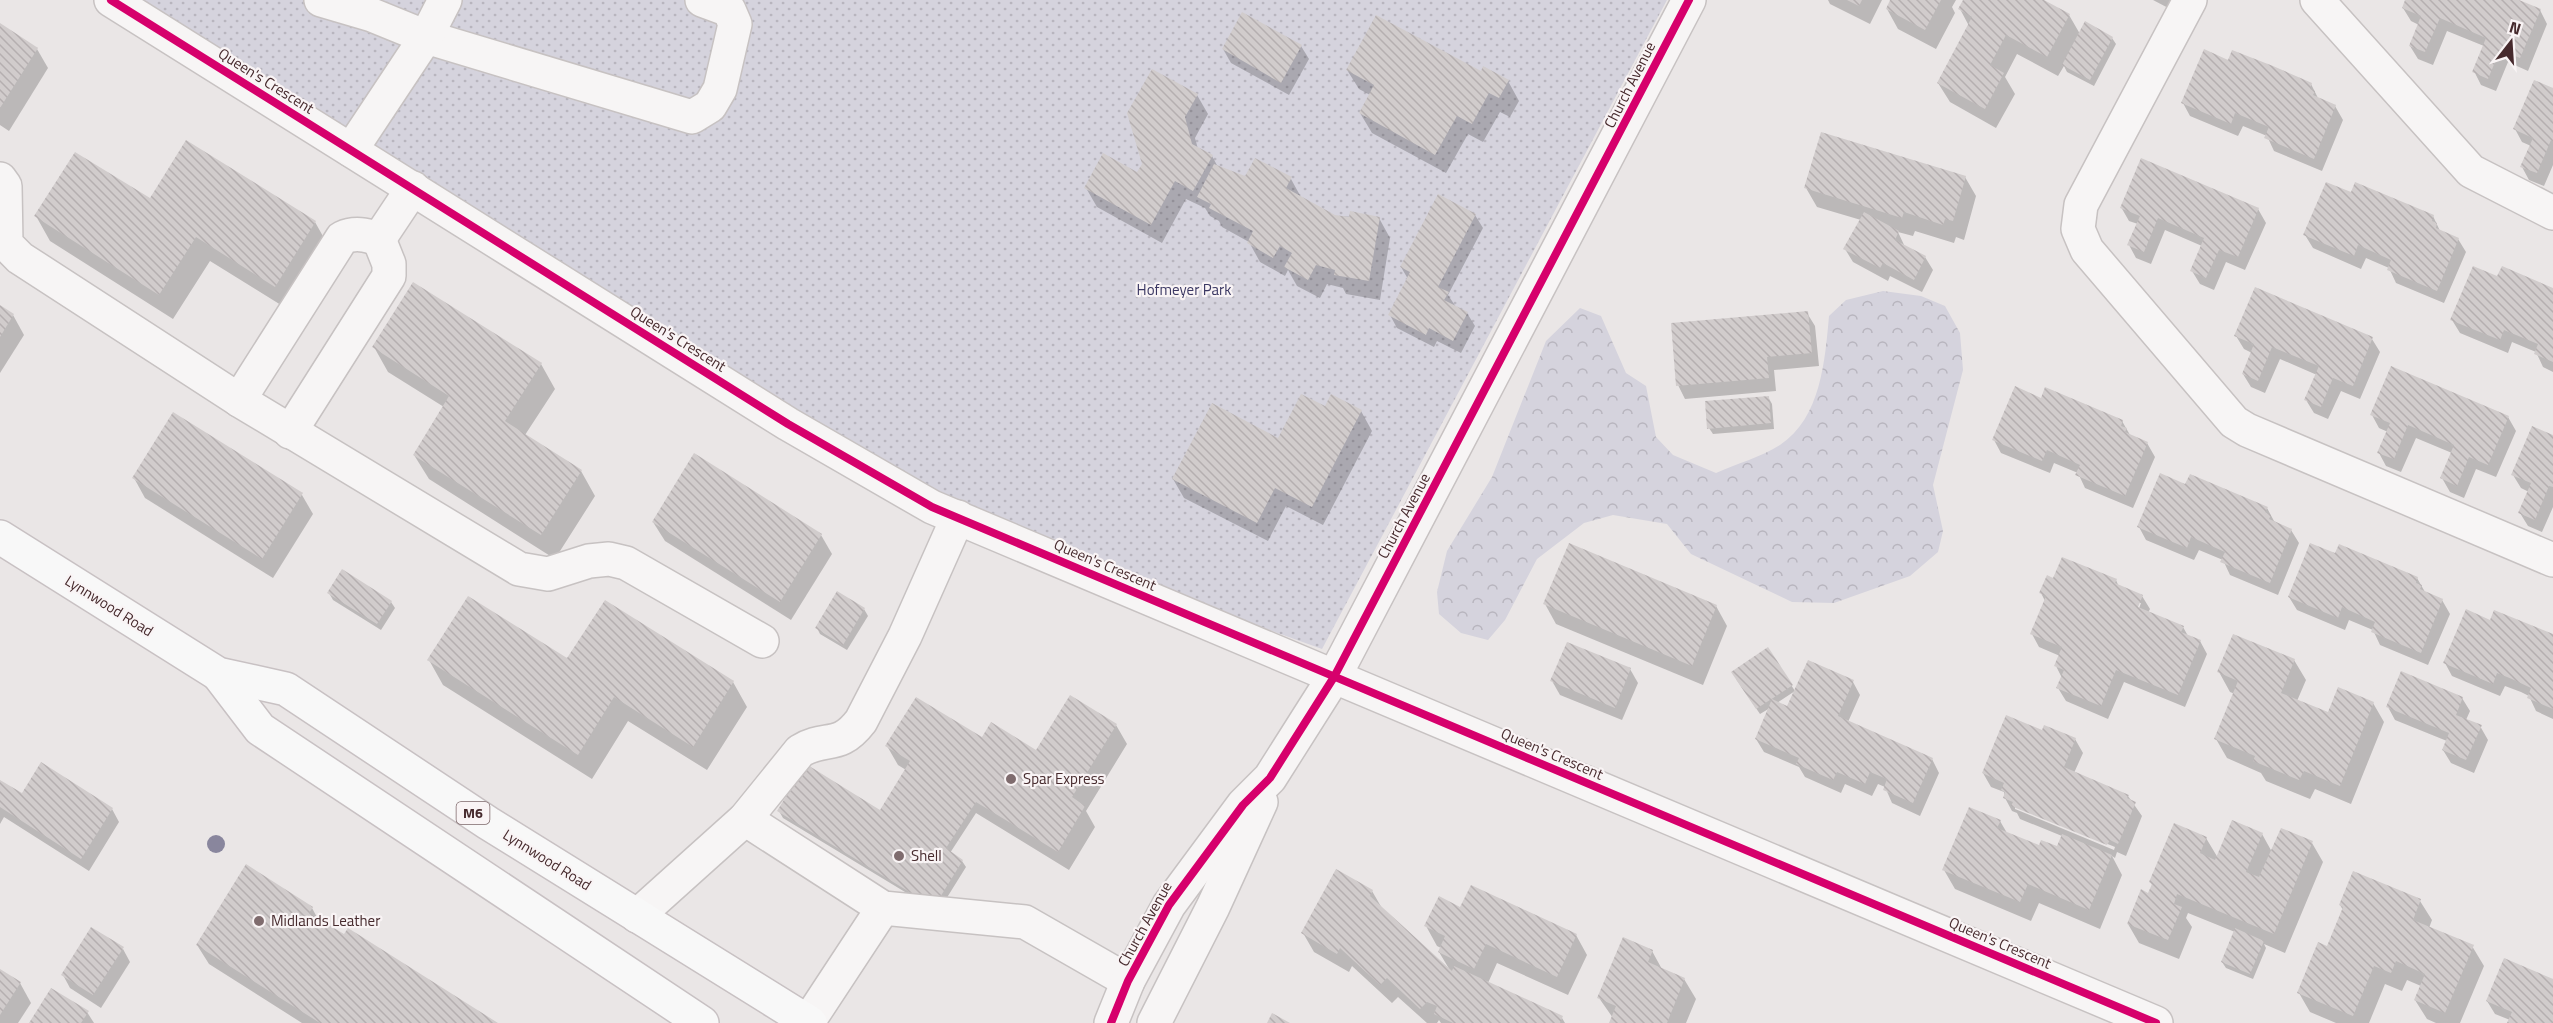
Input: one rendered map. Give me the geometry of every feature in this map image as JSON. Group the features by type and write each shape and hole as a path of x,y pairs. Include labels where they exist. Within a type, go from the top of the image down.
{"main road":[{"name":"Lynnwood Road","path":"0,537 218,674 286,689 488,823 809,1022"},
{"name":"Lynnwood Road","path":"218,674 260,729 702,1023"}],"street":[{"name":"Queen's Crescent","path":"111,0 788,424 907,494 1334,677 2156,1023"},
{"path":"321,0 372,15 426,37 692,117 710,106 720,89 735,24 729,10 702,0"},
{"path":"351,150 426,37 445,0"},
{"name":"Church Avenue","path":"1111,1023 1128,981 1168,905 1243,805 1270,778 1334,677 1689,0"},
{"path":"2190,0 2081,205 2078,229 2088,250 2234,422 2247,430 2553,560"},
{"path":"2317,0 2471,171 2553,213"},
{"path":"0,179 5,186 6,244 20,258 290,432 519,569 548,574 589,561 609,559 626,563 762,641"},
{"path":"379,238 413,188"},
{"path":"239,400 342,238 351,234 379,238"},
{"path":"290,432 389,276 389,264 379,238"},
{"path":"637,916 745,819 800,751 810,745 838,741 851,733 861,721 905,636 958,517"},
{"name":"Church Avenue","path":"1154,1023 1257,815 1270,778"},
{"path":"745,819 883,908 1025,922 1128,981"},
{"path":"809,1022 883,908"}],"green space":[{"name":"Hofmeyer Park","path":"103,0 1667,0 1322,649 958,517"},
{"path":"1883,291 1921,296 1945,306 1960,333 1963,370 1933,485 1943,531 1938,552 1910,576 1834,603 1792,602 1691,554 1667,524 1613,515 1584,523 1537,559 1505,620 1488,640 1461,633 1439,614 1437,592 1447,551 1492,477 1546,341 1580,308 1601,316 1626,373 1646,386 1656,437 1673,455 1716,473 1773,449 1794,434 1804,420 1818,387 1823,369 1829,316 1846,300"}],"building":[{"path":"1847,0 1862,0 1859,6"},
{"path":"1890,0 1941,0 1925,30 1886,9"},
{"path":"1963,0 2044,0 2070,14 2047,57 2006,35 1990,65 2004,73 1985,109 1937,83 1972,17 1958,9"},
{"path":"2405,0 2519,0 2541,9 2520,58 2500,50 2488,79 2472,72 2486,38 2440,18 2425,52 2409,46 2421,16 2402,8"},
{"path":"1242,12 1302,45 1281,83 1222,49"},
{"path":"1376,15 1481,71 1483,66 1509,80 1499,98 1489,93 1472,124 1457,116 1435,155 1359,113 1374,85 1346,70"},
{"path":"2085,21 2113,37 2090,80 2062,65"},
{"path":"0,23 38,48 0,108"},
{"path":"2204,49 2228,60 2232,50 2273,66 2312,83 2310,89 2315,91 2313,95 2336,105 2314,159 2264,138 2269,127 2235,113 2231,124 2181,103"},
{"path":"1152,69 1198,94 1185,117 1192,144 1213,155 1193,191 1175,181 1151,225 1084,188 1103,153 1137,172 1142,164 1127,113"},
{"path":"2534,80 2553,88 2553,141 2551,140 2537,173 2520,167 2533,138 2513,129"},
{"path":"1821,132 1966,176 1953,221 1945,219 1943,225 1904,212 1902,218 1804,188"},
{"path":"186,140 316,221 275,287 196,237 159,295 34,216 75,152 150,198"},
{"path":"1255,158 1292,177 1286,188 1335,215 1349,217 1350,211 1380,217 1369,281 1334,275 1335,270 1316,265 1308,280 1284,267 1292,253 1280,246 1273,258 1247,243 1253,231 1209,208 1211,204 1197,197 1214,164 1245,176"},
{"path":"2141,158 2259,208 2238,257 2219,250 2206,278 2190,271 2204,238 2158,218 2144,252 2127,245 2140,216 2120,208"},
{"path":"2326,182 2351,192 2355,182 2434,215 2432,221 2437,223 2436,228 2459,238 2437,291 2387,270 2391,260 2358,245 2354,256 2303,235"},
{"path":"1438,194 1476,214 1438,287 1449,292 1444,300 1468,312 1453,341 1429,328 1426,335 1388,315 1410,272 1400,267"},
{"path":"1864,212 1899,231 1895,240 1926,256 1914,280 1883,263 1880,268 1843,249"},
{"path":"2473,266 2497,276 2502,266 2553,288 2553,362 2534,354 2538,344 2504,330 2500,340 2450,320"},
{"path":"413,282 542,363 505,421 582,470 541,535 413,455 449,396 372,347"},
{"path":"2255,287 2373,337 2353,386 2333,378 2321,407 2304,400 2319,366 2272,347 2258,381 2242,374 2254,344 2234,336"},
{"path":"0,305 14,314 0,337"},
{"path":"1808,311 1812,353 1767,357 1769,378 1676,386 1671,323"},
{"path":"2391,366 2509,416 2488,465 2469,457 2457,486 2440,478 2454,445 2408,425 2394,459 2377,453 2390,423 2370,415"},
{"path":"2015,386 2041,398 2045,387 2123,420 2121,426 2127,428 2125,432 2148,442 2125,496 2075,475 2080,465 2047,450 2042,461 1992,440"},
{"path":"1301,394 1325,406 1331,394 1362,410 1312,507 1275,488 1257,523 1172,479 1212,403 1278,438"},
{"path":"1769,396 1771,423 1707,429 1705,401"},
{"path":"173,412 303,493 262,559 132,478"},
{"path":"2532,426 2553,435 2553,487 2549,486 2535,520 2518,513 2531,483 2511,475"},
{"path":"694,453 822,534 780,602 652,522"},
{"path":"2160,473 2185,484 2190,474 2268,507 2265,512 2271,515 2269,519 2292,529 2270,583 2220,562 2225,552 2191,537 2187,548 2137,527"},
{"path":"1569,543 1717,605 1692,666 1543,604"},
{"path":"2310,543 2335,553 2339,544 2418,577 2416,583 2422,585 2420,589 2443,599 2421,653 2371,632 2375,622 2342,607 2338,618 2288,597"},
{"path":"2062,557 2117,579 2115,583 2143,595 2138,607 2184,626 2181,632 2201,640 2178,695 2116,670 2101,706 2056,688 2064,670 2054,666 2062,647 2030,634 2046,596 2039,593 2047,575 2053,578"},
{"path":"342,569 392,601 377,624 327,593"},
{"path":"837,591 865,608 843,645 815,628"},
{"path":"468,596 567,658 605,600 734,681 693,747 614,697 578,755 427,660"},
{"path":"2466,609 2490,620 2494,610 2553,634 2553,709 2527,698 2531,688 2512,679 2497,673 2493,684 2443,663"},
{"path":"2233,634 2295,659 2281,693 2328,712 2338,687 2374,702 2340,786 2304,771 2299,780 2253,761 2255,756 2214,739 2238,681 2217,672"},
{"path":"1567,642 1631,668 1615,708 1550,681"},
{"path":"1768,647 1793,685 1756,709 1731,672"},
{"path":"1808,660 1854,680 1838,716 1933,758 1913,803 1883,790 1887,779 1870,772 1865,784 1837,772 1833,780 1796,764 1799,758 1755,739 1772,699 1787,706"},
{"path":"2401,671 2463,697 2456,715 2482,725 2466,760 2442,750 2449,733 2386,707"},
{"path":"1070,695 1117,724 1072,797 1085,806 1058,852 976,802 946,848 963,860 934,907 777,811 806,764 880,810 910,761 885,746 916,697 982,737 991,722 1036,750"},
{"path":"2006,715 2042,730 2044,725 2076,738 2064,767 2129,795 2127,798 2136,802 2118,844 2110,840 2107,845 2011,806 2013,802 2003,798 2005,792 2001,790 2004,783 1982,773"},
{"path":"41,762 113,808 81,859 0,807 0,780 22,793"},
{"path":"1969,807 2001,820 1997,828 2039,845 2041,840 2057,846 2062,834 2112,855 2089,910 2028,884 2020,902 1942,870"},
{"path":"2232,820 2263,833 2246,872 2259,877 2281,828 2313,841 2274,934 2177,894 2174,904 2182,907 2168,940 2127,924 2141,889 2148,893 2152,884 2149,882 2174,823 2207,837 2200,853 2215,860"},
{"path":"246,864 313,907 309,913 344,934 348,928 498,1023 320,1023 196,945"},
{"path":"1336,869 1373,890 1370,896 1452,971 1454,966 1563,1016 1560,1023 1453,1023 1434,1014 1437,1006 1427,1002 1420,1009 1387,978 1380,985 1340,948 1337,954 1301,933"},
{"path":"2353,871 2421,899 2413,920 2474,945 2445,1013 2414,1000 2425,974 2396,961 2391,973 2374,966 2353,1016 2297,993 2318,942 2327,946 2343,907 2339,905"},
{"path":"1471,885 1577,934 1557,977 1486,944 1474,969 1438,952 1445,936 1424,926 1439,896 1460,907"},
{"path":"91,927 124,947 93,995 61,975"},
{"path":"2235,928 2264,941 2250,974 2221,962"},
{"path":"1623,937 1653,950 1648,962 1685,978 1667,1023 1609,1023 1616,1006 1597,998"},
{"path":"2504,958 2553,979 2553,1023 2507,1023 2512,1012 2486,1001"},
{"path":"0,969 21,982 0,1015"},
{"path":"51,988 89,1011 81,1023 29,1023"},
{"path":"1272,1013 1290,1023 1267,1023"}],"cycle path":[{"path":"111,0 788,424 932,507 2156,1023"},
{"path":"1111,1023 1128,981 1169,905 1243,805 1270,778 1334,677 1689,0"}],"place":[{"name":"Spar Express","path":"1011,779"},
{"name":"Shell","path":"899,856"},
{"name":"Midlands Leather","path":"259,921"}]}
